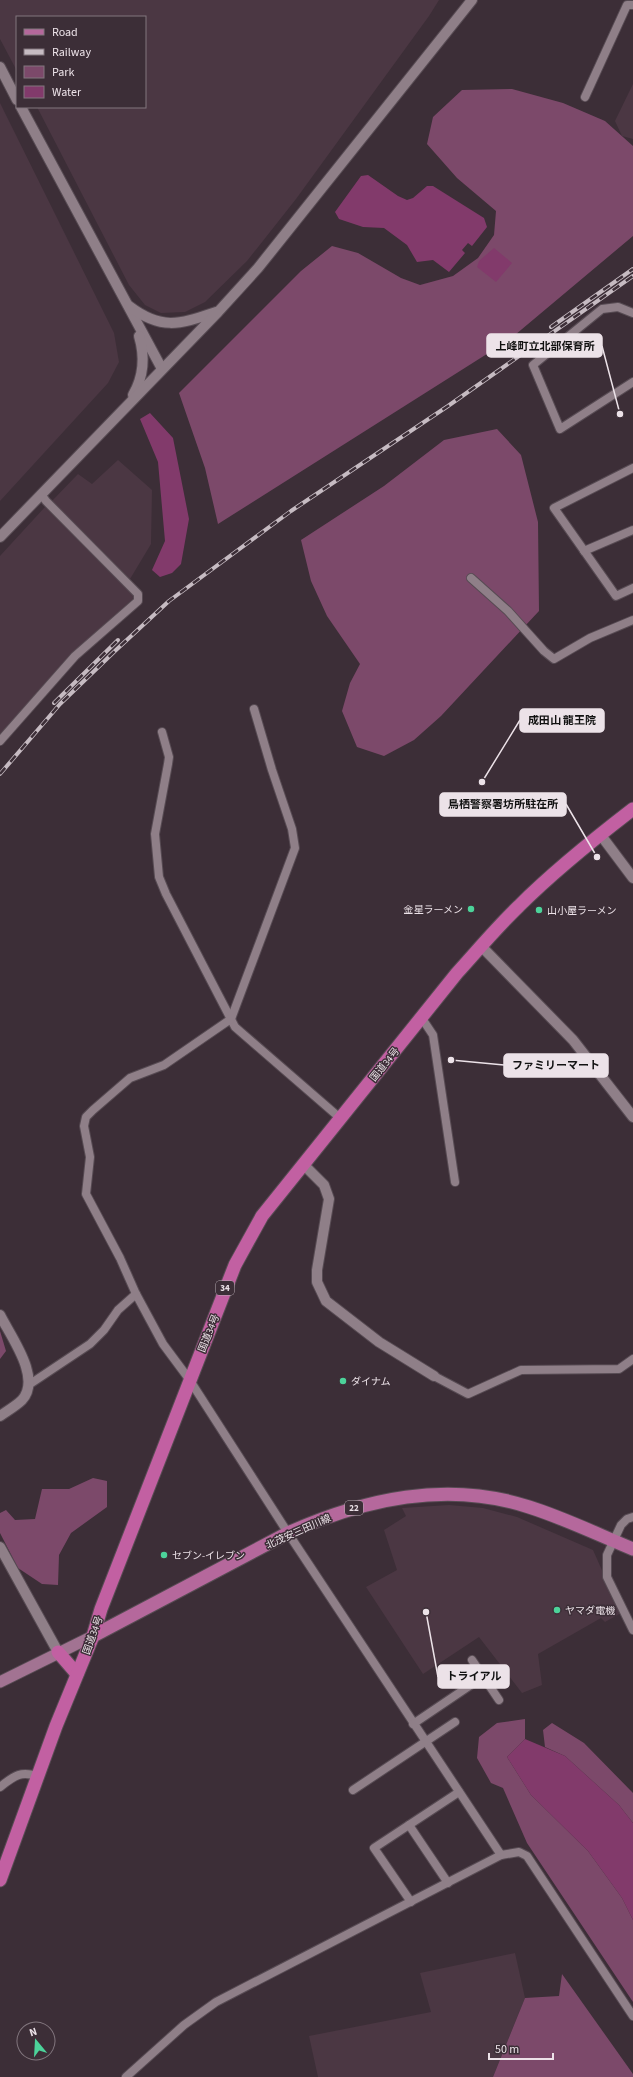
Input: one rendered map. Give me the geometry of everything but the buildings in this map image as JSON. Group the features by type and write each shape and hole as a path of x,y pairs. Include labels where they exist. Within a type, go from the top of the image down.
{"highway":[{"name":"国道34号","path":"0,1880 56,1726 93,1636 101,1609 189,1379 235,1264 262,1216 421,1017 481,946 519,905 600,834 633,809"},
{"path":"58,1652 77,1674"}],"main road":[{"name":"北茂安三田川線","path":"93,1636 288,1533 318,1520 358,1507 405,1496 444,1493 480,1495 529,1506 633,1549"},
{"path":"0,1682 93,1636"}],"street":[{"path":"0,537 218,312 268,256 472,0"},
{"path":"585,97 626,5 633,5"},
{"path":"0,68 16,98"},
{"path":"22,108 133,318 162,369"},
{"path":"127,305 142,316 160,322 180,324 218,312"},
{"path":"633,313 625,308 618,307 602,309 533,365 560,429 633,382"},
{"path":"128,404 137,388 142,369 143,350 133,318"},
{"path":"633,468 554,508 616,596 633,588"},
{"path":"0,741 75,656 138,601 138,594 46,502 41,494"},
{"path":"584,551 633,530"},
{"path":"471,578 508,612 544,652 554,659 590,638 633,620"},
{"path":"254,709 272,770 292,829 295,848 230,1019 164,1065 130,1078 86,1117 84,1126 90,1157 86,1194 163,1344 189,1379 413,1724 501,1855"},
{"path":"162,732 168,764 155,834 159,877 230,1019 241,1033 340,1118"},
{"path":"600,834 633,878"},
{"path":"481,946 573,1040 633,1117"},
{"path":"421,1017 432,1035 455,1182"},
{"path":"303,1164 324,1184 329,1199 317,1270 317,1282 326,1301 379,1342 434,1376 468,1394 521,1370 619,1368 633,1359"},
{"path":"0,1416 22,1400 30,1384 90,1344 104,1330 118,1310 136,1294"},
{"path":"0,1315 27,1369 30,1384"},
{"path":"633,1517 627,1519 622,1525 615,1542 607,1555 608,1577 633,1630"},
{"path":"0,1547 58,1652"},
{"path":"472,1660 500,1700"},
{"path":"413,1724 484,1676"},
{"path":"354,1790 455,1722"},
{"path":"0,1787 16,1774 23,1773 38,1777"},
{"path":"411,1902 374,1848 459,1792"},
{"path":"409,1825 448,1883"},
{"path":"126,2077 184,2025 216,2002 501,1855 519,1852 527,1856 633,2016"}],"shaded area":[{"path":"0,0 439,0 429,16 296,199 247,261 205,302 185,312 161,313 145,305 129,285 38,108 146,108 146,16 16,16 16,69 0,39"},
{"path":"633,84 633,139 622,136 615,121"},
{"path":"0,103 114,333 119,362 108,383 0,501"},
{"path":"118,460 152,490 151,544 130,579 52,501 78,474 92,484"},
{"path":"45,507 135,597 69,656 0,735 0,556"},
{"path":"449,1505 483,1508 517,1517 593,1550 621,1613 605,1622 601,1618 538,1654 542,1685 522,1693 479,1637 423,1674 366,1587 397,1570 384,1530 406,1516 402,1508"},
{"path":"515,1953 525,1998 493,2077 318,2077 309,2036 431,2012 420,1973"}],"green space":[{"path":"512,89 563,103 605,121 633,146 633,236 509,340 218,524 205,468 179,393 301,271 332,246 358,253 401,278 420,285 453,276 478,258 494,235 496,211 457,178 427,144 433,117 462,90"},
{"path":"497,429 521,455 538,522 539,611 441,716 414,740 384,756 357,747 342,711 350,683 360,664 327,616 311,581 301,540 384,486 444,440"},
{"path":"0,1331 6,1351 0,1359"},
{"path":"93,1478 107,1481 107,1507 71,1533 59,1555 58,1585 42,1584 18,1568 0,1533 0,1513 6,1510 15,1520 35,1519 42,1489 69,1489"},
{"path":"525,1719 525,1739 507,1757 531,1795 588,1851 622,1898 633,1920 633,2002 527,1843 503,1788 491,1783 477,1758 479,1737 497,1723"},
{"path":"552,1723 584,1743 633,1793 633,1823 619,1805 565,1756 545,1747 543,1730"},
{"path":"562,1974 633,2074 633,2077 493,2077 525,1998 559,1996"}],"water":[{"path":"368,175 398,196 407,200 413,198 427,186 433,186 484,218 487,227 472,246 468,243 462,250 465,253 449,272 433,260 417,262 407,245 384,228 363,227 339,219 335,212 361,176"},
{"path":"494,248 512,263 496,282 477,267 479,261"},
{"path":"150,413 173,438 189,519 181,564 172,573 160,577 152,570 165,541 158,462 140,419"},
{"path":"525,1739 565,1756 619,1805 633,1823 633,1920 622,1898 588,1851 531,1795 507,1757"}],"railway":[{"path":"551,327 633,269"},
{"path":"0,774 60,704 169,601 291,511 448,406 633,276"},
{"path":"54,703 118,640"}],"place":[{"name":"上峰町立北部保育所","path":"620,414"},
{"name":"成田山 龍王院","path":"482,782"},
{"name":"鳥栖警察署坊所駐在所","path":"597,857"},
{"name":"金星ラーメン","path":"471,909"},
{"name":"山小屋ラーメン","path":"539,910"},
{"name":"ファミリーマート","path":"451,1060"},
{"name":"ダイナム","path":"343,1381"},
{"name":"セブン-イレブン","path":"164,1555"},
{"name":"ヤマダ電機","path":"557,1610"},
{"name":"トライアル","path":"426,1612"}]}
